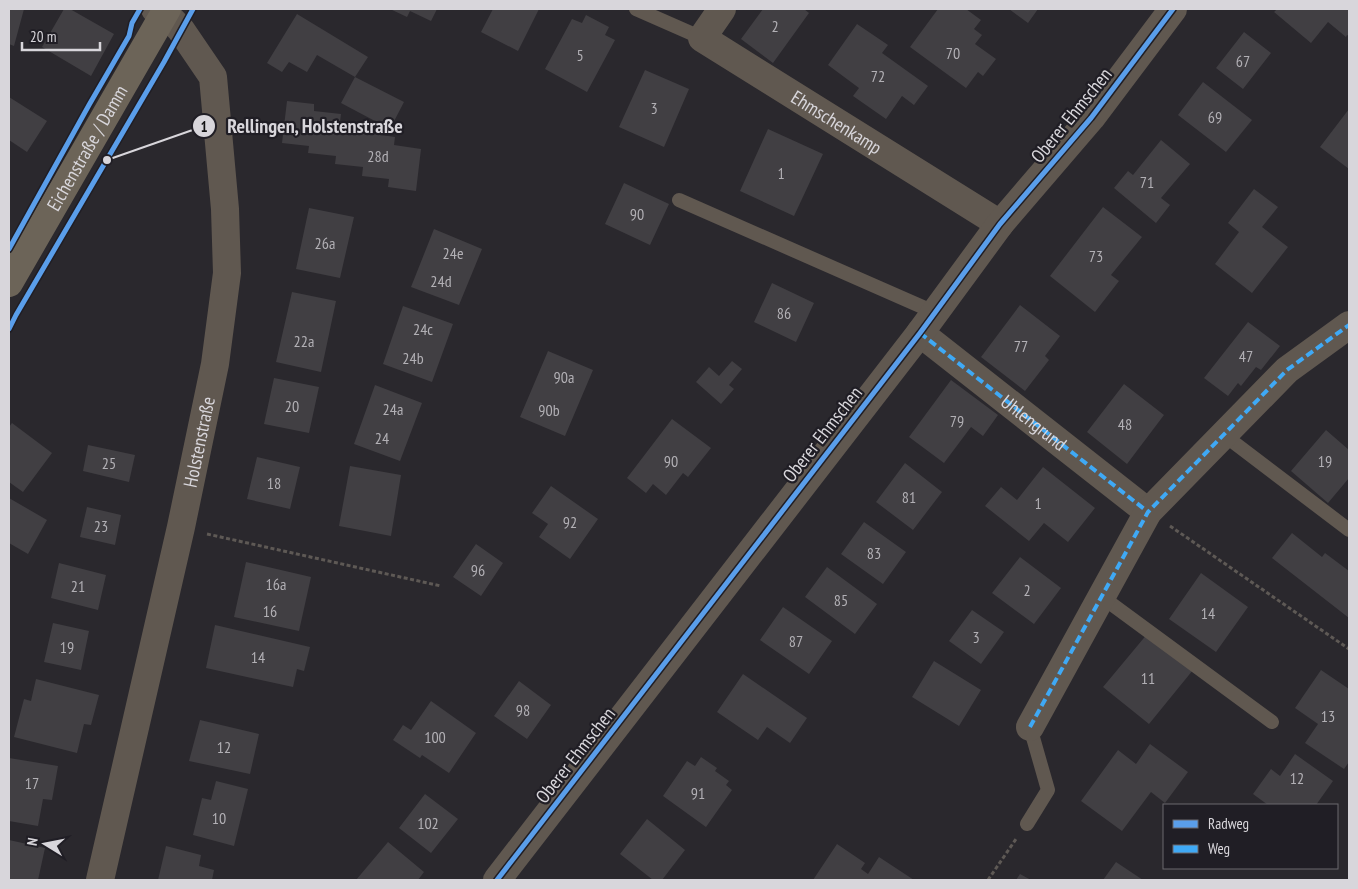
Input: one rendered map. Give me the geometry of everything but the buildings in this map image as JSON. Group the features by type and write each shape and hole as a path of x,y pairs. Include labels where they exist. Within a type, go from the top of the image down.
{"main road":[{"name":"Eichenstraße / Damm","path":"9,283 162,10"}],"street":[{"path":"702,38 722,9"},
{"name":"Oberer Ehmschen","path":"497,880 927,323 1000,224 1090,118 1173,9"},
{"name":"Holstenstraße","path":"100,880 181,528 215,364 227,273 225,209 213,78 181,30 162,10"},
{"name":"Ehmschenkamp","path":"702,38 1000,224"},
{"name":"Uhlengrund","path":"927,323 1148,512"},
{"path":"1030,727 1148,512 1288,370 1349,325"}],"lane":[{"path":"636,9 702,38"},
{"path":"679,200 927,323"},
{"path":"1224,435 1349,530"},
{"path":"1102,597 1272,722"},
{"path":"1026,824 1048,790 1030,727"}],"path":[{"path":"1148,512 1349,649"},
{"path":"181,528 441,586"},
{"path":"988,880 1026,824"}],"marked path":[{"path":"1030,727 1148,512 1287,370 1349,325"},
{"path":"920,333 1148,512"}],"cycle path":[{"path":"9,249 129,36 132,23 140,9"},
{"path":"9,329 193,9"},
{"path":"497,880 920,333 1000,224 1091,118 1173,9"}],"place":[{"name":"Rellingen, Holstenstraße","path":"107,160"}]}
